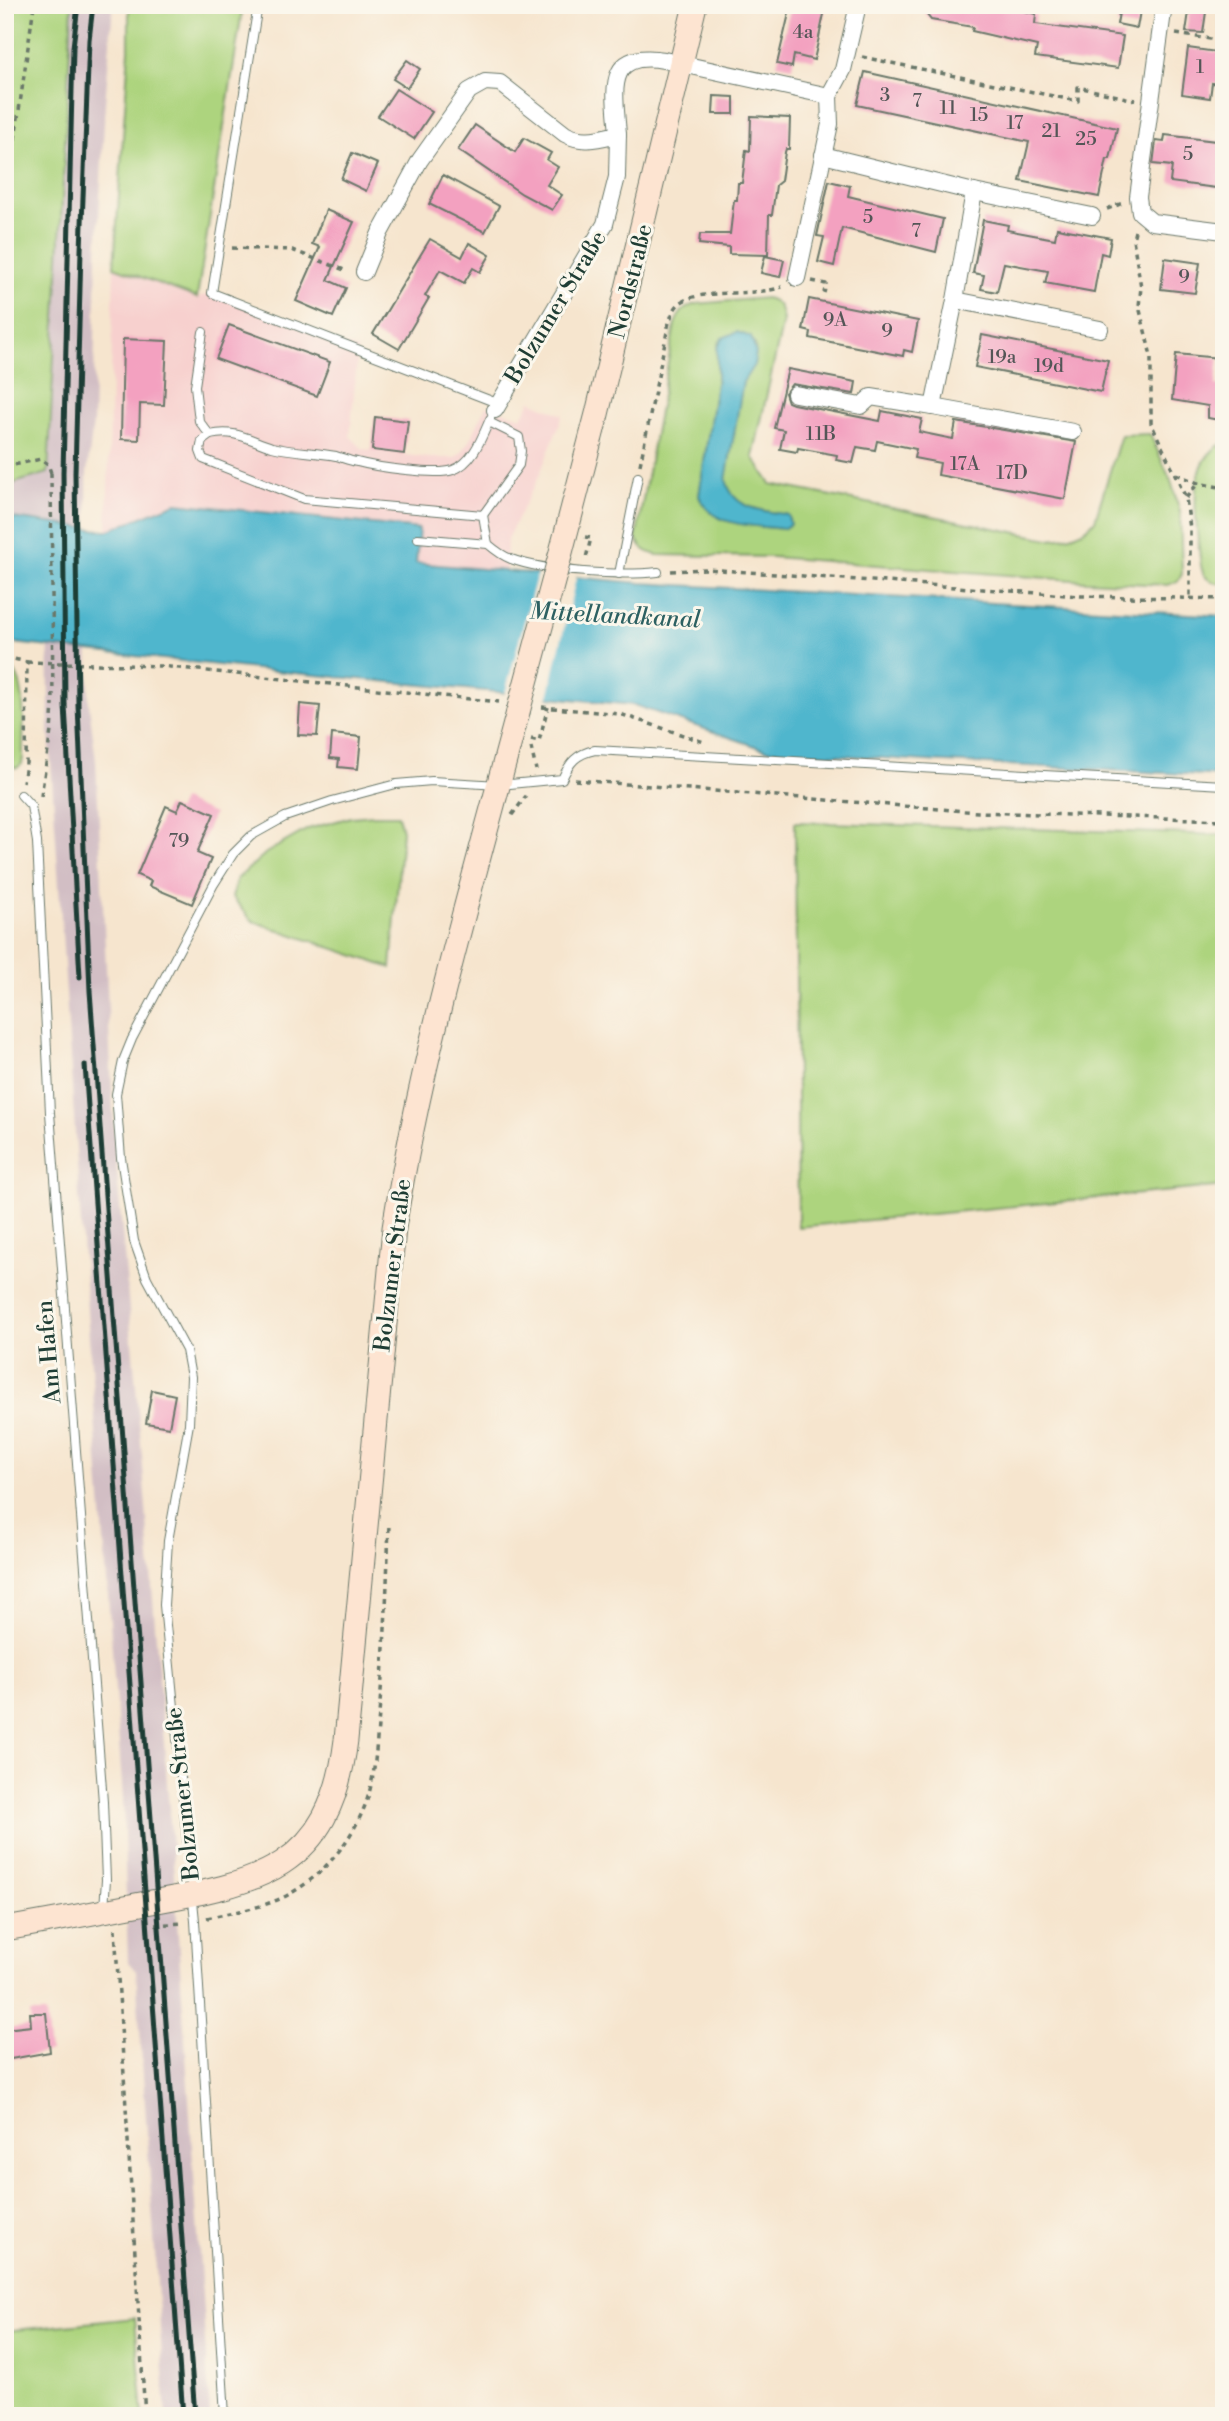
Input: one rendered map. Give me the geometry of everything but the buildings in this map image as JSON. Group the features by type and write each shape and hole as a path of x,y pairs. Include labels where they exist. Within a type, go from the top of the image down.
{"main road":[{"name":"Nordstraße","path":"560,556 597,414 695,5"},
{"name":"Bolzumer Straße","path":"192,1895 231,1886 269,1872 294,1856 327,1814 342,1770 394,1227 406,1152 422,1077 560,556"},
{"path":"5,1929 192,1895"}],"street":[{"path":"797,278 830,124 829,96 843,70 858,5"},
{"path":"1164,5 1139,204 1152,222 1224,231"},
{"name":"Bolzumer Straße","path":"494,412 605,224 617,177 615,90 616,77 621,67 640,58 682,64"},
{"path":"682,64 829,96"},
{"path":"364,272 380,233 420,160 461,100 469,91 485,82 500,83 575,139 618,134"},
{"path":"823,155 1091,216"},
{"path":"933,407 956,300 974,191"},
{"path":"956,300 1100,329"},
{"path":"795,394 861,406 871,397 1073,432"}],"lane":[{"path":"258,5 212,293 494,412 519,437 521,451 520,466 483,515 488,544"},
{"path":"203,332 195,386 199,421 210,435 202,441 200,451 203,459 304,499 483,515"},
{"name":"Bolzumer Straße","path":"210,435 222,432 248,436 272,446 340,457 359,463 437,473 453,470 472,455 494,412"},
{"path":"620,573 638,477"},
{"path":"418,538 488,544 507,558 527,564 620,573 658,572"},
{"path":"499,785 562,779 570,763 580,753 595,750 1224,785"},
{"name":"Bolzumer Straße","path":"192,1895 164,1605 167,1541 189,1424 191,1377 186,1350 147,1278 134,1241 116,1119 116,1094 123,1061 167,970 214,884 233,854 251,836 285,817 331,801 396,784 432,780 499,785"},
{"name":"Am Hafen","path":"21,795 28,801 33,813 37,842 60,1260 103,1802 109,1910"},
{"path":"192,1895 225,2416"}],"path":[{"path":"5,209 34,5"},
{"path":"1160,32 1224,41"},
{"path":"847,54 1078,101 1078,87 1151,104"},
{"path":"1091,216 1139,204 1133,239 1141,287 1139,306 1151,356 1151,423 1186,498 1191,529 1191,597"},
{"path":"219,248 292,250 351,273 364,272"},
{"path":"638,477 669,322 677,307 682,302 698,296 779,289 797,278"},
{"path":"820,283 826,284 824,293"},
{"path":"5,467 41,459 48,464 51,473 53,705 43,791 33,813"},
{"path":"1176,474 1198,483 1224,488"},
{"path":"1186,498 1198,483"},
{"path":"583,570 591,538"},
{"path":"658,572 706,569 1080,596 1224,599"},
{"path":"5,657 27,662 161,666 520,707 620,713 707,743"},
{"path":"21,795 26,765 27,662"},
{"path":"538,741 548,707"},
{"path":"530,739 537,769 533,780"},
{"path":"562,779 978,812 1224,820"},
{"path":"109,1910 145,2416"}],"shaded area":[{"path":"5,5 113,5 97,254 93,423 87,473 89,704 96,761 115,1152 142,1455 173,1861 210,2416 166,2416 136,1971 128,1962 123,1798 83,1256 49,732 48,523 5,517"},
{"path":"114,267 197,298 212,293 358,350 350,436 363,449 429,458 455,458 473,435 486,406 522,417 531,401 563,415 539,476 507,539 506,571 415,563 419,529 176,503 107,531"}],"green space":[{"path":"5,5 72,5 48,473 11,484 5,484"},
{"path":"129,5 243,5 197,298 114,267 129,50"},
{"path":"766,298 777,303 780,309 783,321 753,457 771,484 1049,539 1063,538 1075,535 1095,520 1121,435 1150,434 1171,481 1180,512 1182,574 1178,581 1168,585 772,557 657,555 647,551 636,538 675,324 682,311 695,304","holes":["719,342 755,344 753,362 744,379 736,407 726,474 728,486 739,501 757,509 788,515 790,524 783,529 723,519 713,514 699,496 717,377"]},
{"path":"1224,443 1224,584 1210,581 1203,572 1195,505 1199,475 1204,462 1212,451"},
{"path":"5,662 18,678 23,705 23,757 22,764 17,768 12,764 5,712"},
{"path":"398,815 402,831 391,968 252,921 232,897 237,879 266,853 308,829 351,817"},
{"path":"795,822 1224,835 1224,1186 798,1227"},
{"path":"135,2318 143,2416 5,2416 5,2331"}],"water":[{"path":"737,332 751,337 756,353 754,365 743,382 726,480 735,498 742,503 759,510 788,515 790,524 783,529 723,519 713,514 699,496 717,377 717,348 722,338"},
{"name":"Mittellandkanal","path":"176,503 419,529 416,563 641,583 1224,616 1224,776 767,750 634,705 5,642 5,517 107,531"}],"pier":[{"path":"538,570 577,574 547,701 504,697"}],"railway":[{"path":"78,5 73,47 63,473 65,705 80,977"},
{"path":"93,5 89,40 75,473 78,705 90,991 195,2416"},
{"path":"85,1065 183,2416"}]}
